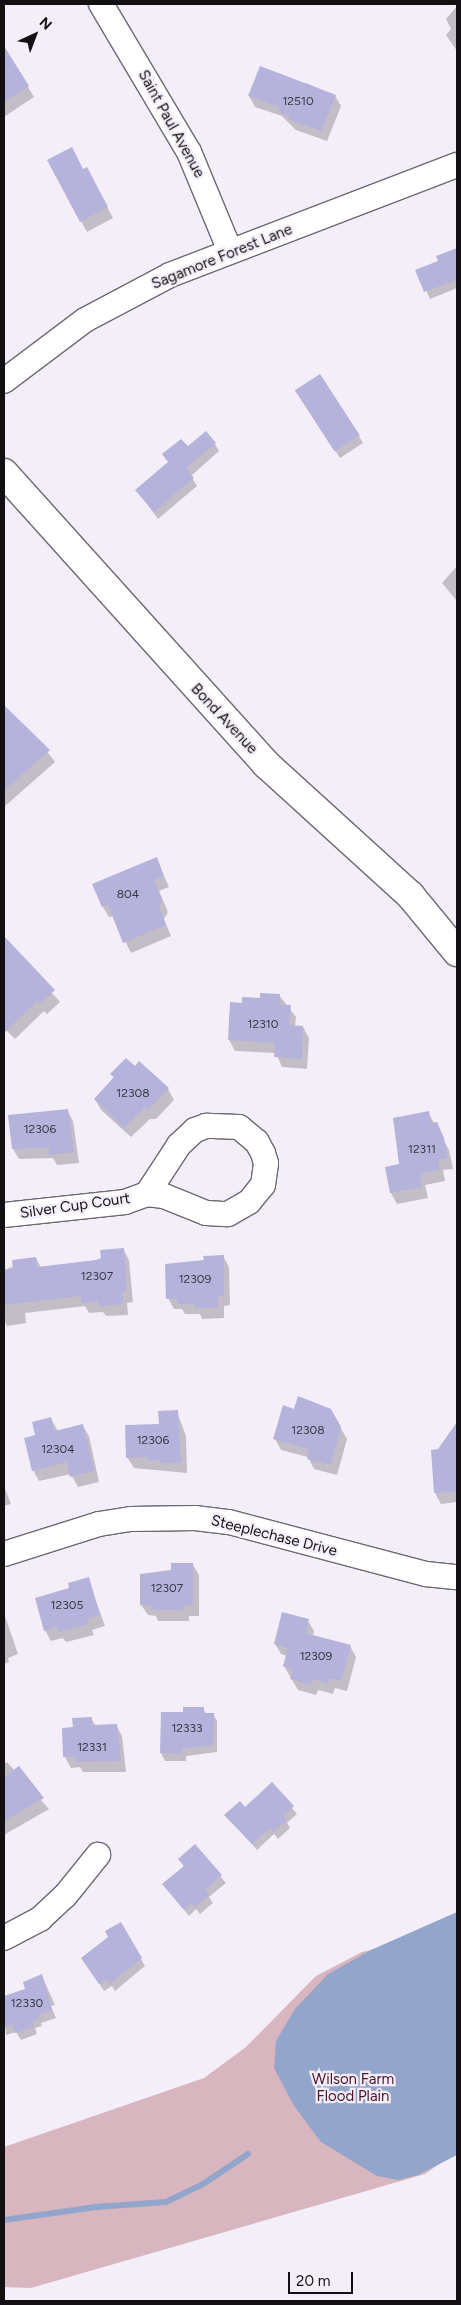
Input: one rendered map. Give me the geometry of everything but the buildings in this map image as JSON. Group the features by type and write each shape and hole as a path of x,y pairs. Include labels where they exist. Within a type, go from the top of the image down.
{"street":[{"name":"Saint Paul Avenue","path":"101,4 189,152 230,251"},
{"name":"Sagamore Forest Lane","path":"4,381 85,320 170,275 457,165"},
{"name":"Bond Avenue","path":"4,473 252,750 410,895 457,952"},
{"name":"Silver Cup Court","path":"4,1215 125,1202 146,1194 164,1196 206,1213 228,1214 249,1202 263,1185 266,1163 263,1153 257,1142 239,1127 216,1124 206,1126 195,1130 179,1145 146,1194"},
{"name":"Steeplechase Drive","path":"4,1554 99,1524 131,1519 195,1518 230,1522 426,1574 457,1577"},
{"path":"4,1938 40,1919 65,1896 98,1855"}],"green space":[{"name":"Wilson Farm Flood Plain","path":"417,1939 457,2151 425,2174 31,2288 4,2287 4,2147 204,2078 246,2047 316,1976 362,1952"}],"water":[{"path":"457,1912 457,2155 418,2175 398,2180 377,2176 321,2142 294,2106 274,2068 276,2041 295,2009 328,1974 371,1950"}],"waterway":[{"path":"4,2220 96,2207 166,2202 203,2184 248,2154"}]}
